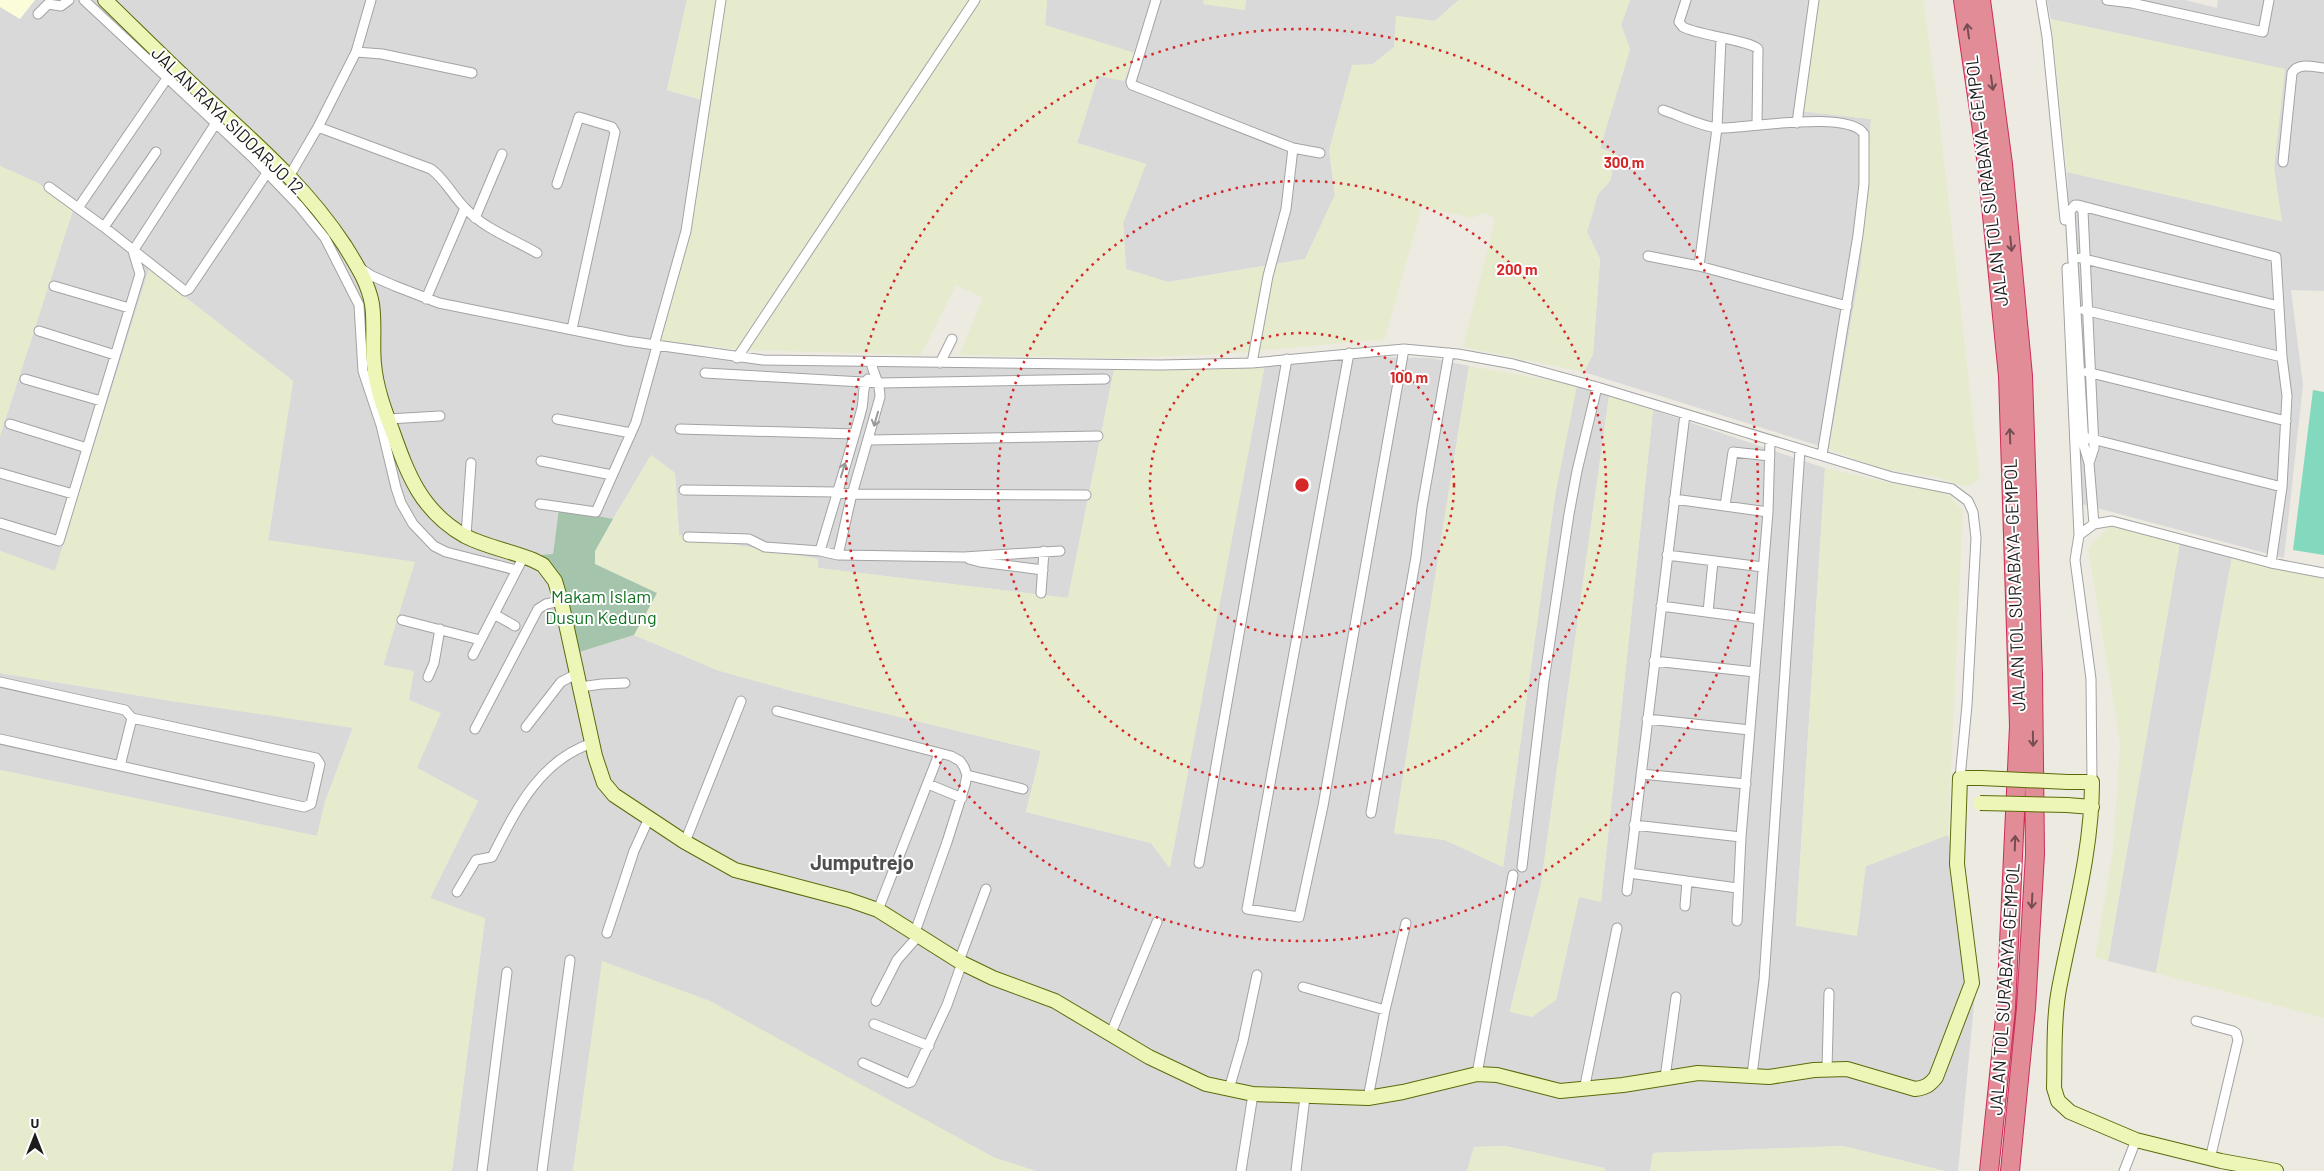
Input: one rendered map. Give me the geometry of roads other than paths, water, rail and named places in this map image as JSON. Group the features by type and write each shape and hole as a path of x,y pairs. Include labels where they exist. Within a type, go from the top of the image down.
{"highway":[{"name":"JALAN TOL SURABAYA–GEMPOL","path":"1963,0 1987,165 2008,376 2019,726 2006,1008 1989,1171"},
{"name":"JALAN TOL SURABAYA–GEMPOL","path":"1981,0 2003,164 2023,376 2033,673 2035,854 2026,1008 2010,1171"}],"main road":[{"name":"JALAN RAYA SIDOARJO 12","path":"105,0 170,73 271,167 290,175 329,223 356,265 364,279 372,304 367,340 388,419 407,473 425,502 448,524 466,536 520,564 546,569 555,580 555,602 586,745 609,789 647,824 685,842 735,870 849,900 878,910 915,937 960,964 1055,1001 1150,1058 1182,1074 1206,1084 1229,1089 1253,1094 1305,1100 1368,1098 1403,1092 1477,1074 1497,1075 1550,1090 1584,1090 1706,1072 1780,1077 1827,1069 1847,1069 1915,1089 1930,1085 1936,1077 1972,983 1970,954 1957,864 1960,778"},
{"path":"1960,778 2092,782 2092,807 2087,856 2058,992 2054,1088 2058,1102 2070,1112 2136,1140 2210,1159 2276,1171"},
{"path":"1960,804 2067,804 2092,807"}],"street":[{"path":"38,14 48,4 61,6 69,0"},
{"path":"84,0 170,73 216,123 271,167 326,238 359,305 367,340 363,371 381,425 396,488 404,509 413,524 434,546 446,552 520,564 473,655"},
{"path":"290,175 318,127 356,52 371,0"},
{"path":"540,504 596,512 631,434 686,231 721,0"},
{"path":"737,358 975,0"},
{"path":"1156,0 1131,82 1132,85 1293,148 1320,153"},
{"path":"1686,0 1679,22 1681,25 1720,39 1754,45 1758,49 1757,124"},
{"path":"1796,122 1814,0"},
{"path":"2041,0 2064,204 2079,535 2075,560 2091,679 2092,782"},
{"path":"2107,0 2132,1 2263,32 2269,0"},
{"path":"1699,266 1717,128 1720,39"},
{"path":"356,52 382,54 472,73"},
{"path":"2283,162 2294,68 2300,66 2324,68"},
{"path":"78,208 170,73"},
{"path":"1663,110 1717,128 1796,122 1844,123 1856,126 1864,134 1864,184 1847,306 1822,456"},
{"path":"558,184 579,117 612,127 615,132 572,329"},
{"path":"0,523 58,541 140,274 133,251 216,123"},
{"path":"318,127 431,169 441,177 475,218 537,253"},
{"path":"1252,363 1268,276 1286,209 1293,148"},
{"path":"104,227 156,152"},
{"path":"475,218 502,154"},
{"path":"49,187 104,227 182,291 187,291 271,167"},
{"path":"2094,524 2089,463 2083,436 2070,211 2072,206 2078,205 2276,257 2282,357 2287,396 2282,487 2271,562"},
{"path":"2078,205 2082,212 2094,439 2094,448 2089,463"},
{"path":"426,299 465,208"},
{"path":"1648,256 1699,266 1847,306"},
{"path":"2073,256 2280,306"},
{"path":"356,265 372,276 426,299 656,346 737,358 872,362 1161,365 1252,363 1404,349 1449,353 1513,364 1597,387 1892,477 1952,489 1968,501 1973,512 1976,538 1975,578 1960,778"},
{"path":"54,286 130,308"},
{"path":"2076,309 2282,357"},
{"path":"39,331 115,355"},
{"path":"940,362 952,339"},
{"path":"1349,353 1248,909 1299,917 1323,806 1404,349"},
{"path":"1371,813 1416,558 1422,507 1449,353"},
{"path":"1199,863 1287,359"},
{"path":"838,555 852,494 878,409 880,382 874,373 872,362"},
{"path":"2079,371 2286,421"},
{"path":"705,373 866,382 1105,379"},
{"path":"820,551 855,434 866,382 874,373"},
{"path":"25,378 101,401"},
{"path":"1522,866 1544,681 1569,514 1597,387"},
{"path":"1627,891 1654,660 1686,414"},
{"path":"388,419 440,416"},
{"path":"557,419 631,434"},
{"path":"10,424 86,448"},
{"path":"680,429 855,434"},
{"path":"870,440 1098,436"},
{"path":"2083,436 2282,487"},
{"path":"1737,921 1737,888 1768,512 1770,441"},
{"path":"1752,1075 1766,963 1800,450"},
{"path":"1725,506 1733,452 1770,456"},
{"path":"540,461 612,476"},
{"path":"466,536 470,463"},
{"path":"0,472 73,494"},
{"path":"684,490 837,492 852,494 1086,495"},
{"path":"1674,499 1768,512"},
{"path":"2079,535 2094,524 2105,521 2122,523 2271,562 2324,573"},
{"path":"688,537 749,539 765,547 820,551 838,555 964,557 1060,551"},
{"path":"1041,594 1044,551"},
{"path":"1667,555 1763,567"},
{"path":"964,557 980,562 1043,570"},
{"path":"1708,612 1714,561"},
{"path":"475,729 538,609 555,602"},
{"path":"1661,606 1759,619"},
{"path":"494,614 515,626"},
{"path":"402,620 480,640"},
{"path":"428,677 434,663 440,629"},
{"path":"1654,660 1755,672"},
{"path":"526,727 573,679 602,684 625,683"},
{"path":"0,682 125,710 132,718 316,758 320,764 311,804 304,807 0,739"},
{"path":"685,842 741,701"},
{"path":"777,711 960,761 967,775 962,798 915,937 898,960 876,1001"},
{"path":"120,766 132,718"},
{"path":"1647,719 1750,730"},
{"path":"457,892 476,860 492,857 520,802 547,769 586,745"},
{"path":"878,910 939,754"},
{"path":"1640,774 1746,784"},
{"path":"967,775 1023,789"},
{"path":"928,784 962,798"},
{"path":"608,933 631,859 647,824"},
{"path":"1634,825 1741,838"},
{"path":"1629,873 1737,888"},
{"path":"1477,1074 1513,875"},
{"path":"1685,906 1687,881"},
{"path":"863,1063 910,1083 957,979 960,964 986,889"},
{"path":"1110,1033 1156,922"},
{"path":"1368,1098 1385,1010 1406,923"},
{"path":"1584,1090 1617,928"},
{"path":"542,1171 570,960"},
{"path":"484,1171 507,972"},
{"path":"1229,1089 1245,1032 1256,975"},
{"path":"1303,987 1385,1010"},
{"path":"1827,1069 1829,993"},
{"path":"1665,1078 1676,998"},
{"path":"2196,1021 2233,1031 2236,1033 2238,1040 2210,1159"},
{"path":"874,1024 928,1046"},
{"path":"1241,1171 1253,1094"},
{"path":"1296,1171 1305,1100"},
{"path":"2124,1171 2136,1140"}],"district":[{"name":"Jumputrejo","path":"862,862"}],"park label":[{"name":"Makam Islam Dusun Kedung","path":"601,606"}]}
